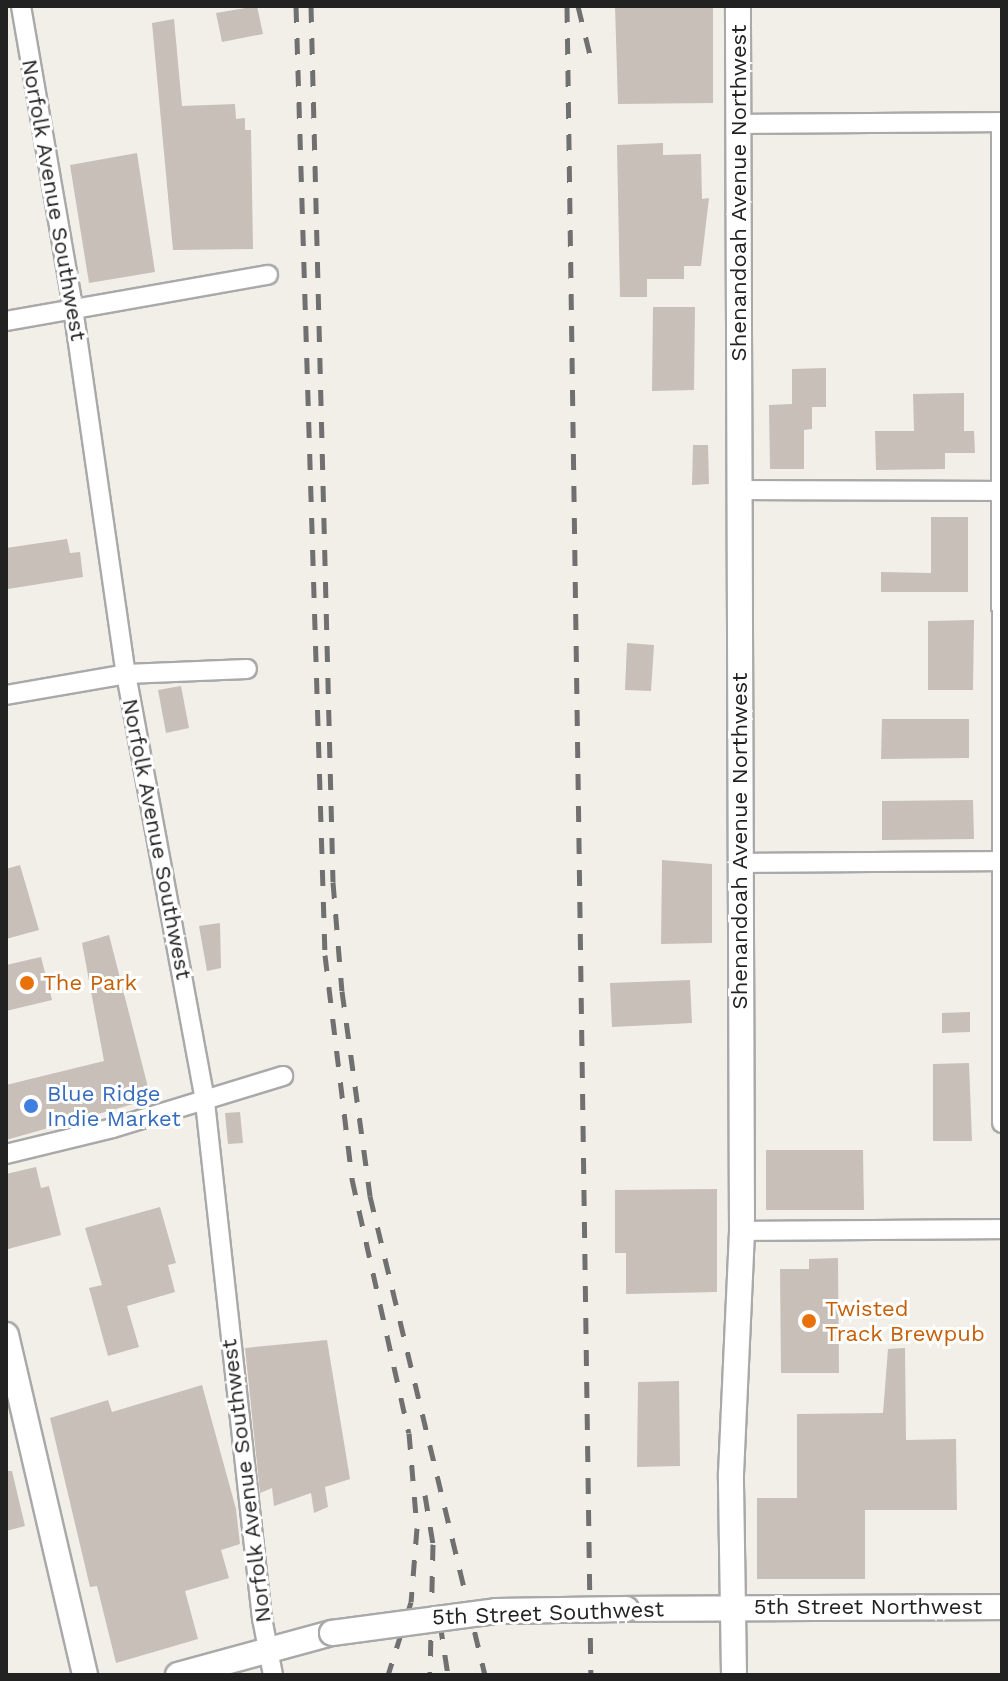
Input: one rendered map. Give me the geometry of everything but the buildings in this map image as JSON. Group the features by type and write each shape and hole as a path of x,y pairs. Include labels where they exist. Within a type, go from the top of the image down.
{"street":[{"name":"Norfolk Avenue Southwest","path":"21,6 73,308 126,674 205,1102 267,1649 273,1675"},
{"name":"Shenandoah Avenue Northwest","path":"734,1675 731,1474 742,1231 738,6"},
{"path":"739,124 1001,122 1002,1123"},
{"path":"6,321 268,275"},
{"path":"740,490 1001,491"},
{"path":"6,695 126,674 247,669"},
{"path":"741,863 1002,861"},
{"path":"6,1154 205,1102 283,1076"},
{"path":"742,1231 1002,1229"},
{"path":"6,1335 85,1675"},
{"name":"5th Street Northwest","path":"733,1608 1002,1607"},
{"name":"5th Street Southwest","path":"178,1675 332,1633 496,1611 733,1608"}],"railway":[{"path":"296,6 325,955 352,1179 409,1433 417,1528 411,1602 388,1675"},
{"path":"311,6 333,882 342,991 370,1196 485,1675"},
{"path":"567,6 591,1675"},
{"path":"578,6 591,59"},
{"path":"425,1495 433,1544 430,1675"},
{"path":"440,1623 448,1675"}],"place":[{"name":"The Park","path":"27,983"},
{"name":"Blue Ridge Indie Market","path":"31,1106"},
{"name":"Twisted Track Brewpub","path":"809,1321"}]}
